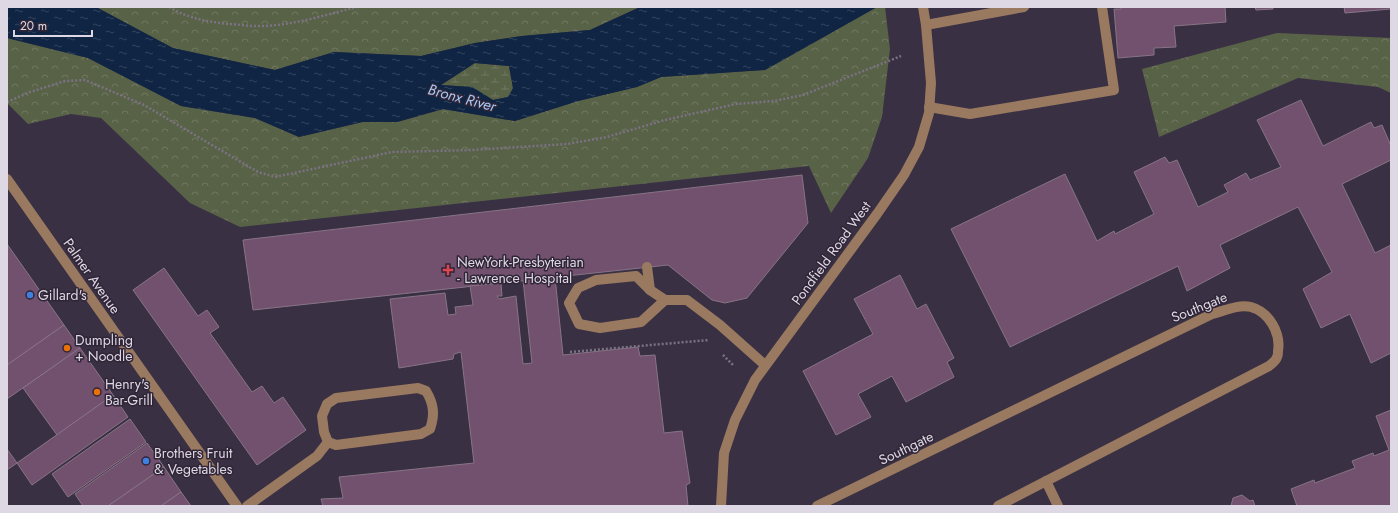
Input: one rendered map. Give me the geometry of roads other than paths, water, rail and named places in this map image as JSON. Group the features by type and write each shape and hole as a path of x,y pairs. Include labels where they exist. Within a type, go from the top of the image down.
{"street":[{"name":"Pondfield Road West","path":"721,506 724,453 735,420 755,380 877,214 904,175 919,147 930,107 931,83 923,7"},
{"path":"926,25 1024,7"},
{"path":"930,107 970,114 1114,90 1102,7"},
{"name":"Palmer Avenue","path":"7,179 237,506"},
{"path":"647,267 650,290"},
{"path":"665,300 641,322 600,328 579,324 569,303 578,288 596,280 636,276 650,290 665,300 687,300 720,325 765,365"},
{"name":"Southgate","path":"817,506 1212,314 1234,307 1250,307 1264,314 1272,323 1277,334 1279,346 1277,357 1269,366 998,506"},
{"path":"418,388 426,391 431,399 434,419 430,430 421,434 336,445 328,442 324,432 322,416 327,404 336,398 418,388"},
{"path":"247,506 318,456 328,442"},
{"path":"1046,481 1058,506"}],"water":[{"name":"Bronx River","path":"7,7 96,7 173,48 275,70 334,52 421,56 475,43 522,36 590,30 640,7 877,7 765,70 661,77 637,87 578,101 515,121 443,109 397,122 362,122 299,137 255,118 181,106 88,58 7,38","holes":["475,63 509,66 513,88 508,97 493,100 472,87 441,85"]}],"place":[{"name":"NewYork-Presbyterian - Lawrence Hospital","path":"448,270"},
{"name":"Gillard's","path":"30,295"},
{"name":"Dumpling + Noodle","path":"67,348"},
{"name":"Henry's Bar-Grill","path":"97,392"},
{"name":"Brothers Fruit & Vegetables","path":"146,461"}]}
